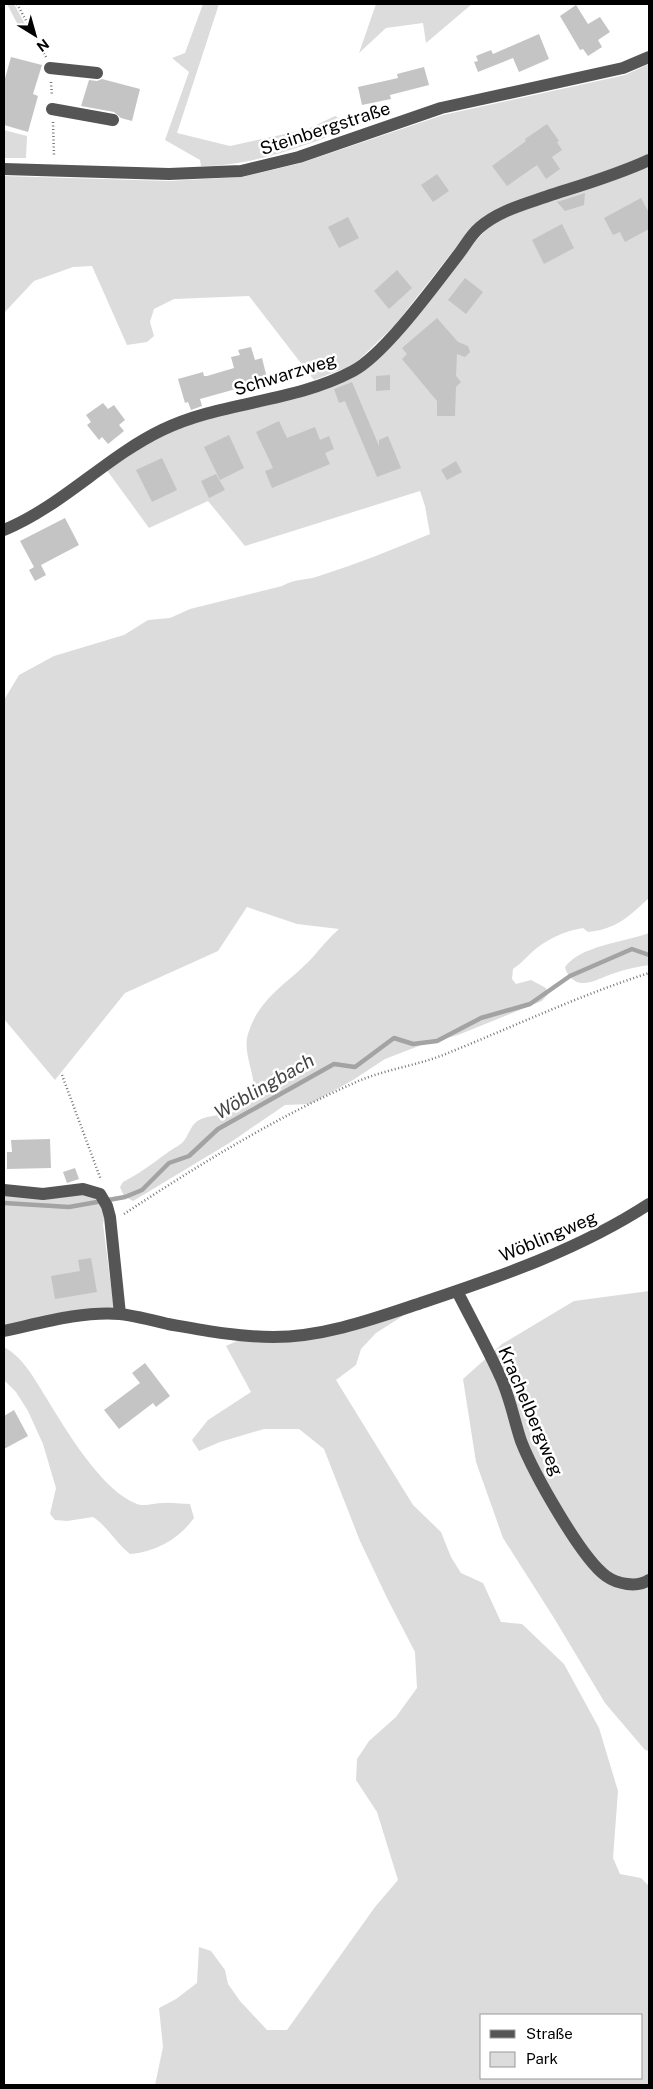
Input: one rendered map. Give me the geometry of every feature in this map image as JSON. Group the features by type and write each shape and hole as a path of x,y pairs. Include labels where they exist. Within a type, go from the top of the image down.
{"street":[{"name":"Steinbergstraße","path":"4,169 169,174 223,172 260,168 299,157 441,108 616,70 649,57"},
{"path":"50,68 97,72"},
{"path":"52,108 113,120"},
{"name":"Schwarzweg","path":"4,530 41,512 129,449 162,430 202,415 291,393 353,371 384,346 470,237 491,219 534,201 631,169 649,160"},
{"path":"4,1190 43,1194 83,1189 100,1194 108,1211 120,1314"},
{"name":"Wöblingweg","path":"4,1331 67,1318 98,1314 120,1314 239,1335 273,1337 302,1335 363,1322 457,1291 578,1245 610,1229 649,1204"},
{"name":"Krachelbergweg","path":"457,1291 501,1378 522,1442 532,1464 568,1528 593,1563 606,1576 624,1584 646,1582 649,1580"}],"path":[{"path":"17,4 48,60 50,68 54,171"},
{"path":"108,1211 124,1214 157,1191 296,1110 356,1082 446,1054 549,1010 649,973"},
{"path":"62,1075 101,1178 100,1194"}],"green space":[{"path":"7,4 14,4 25,24 19,27"},
{"path":"203,4 219,4 177,133 230,146 308,129 335,116 355,127 280,153 221,165 201,166 200,160 165,140 189,72 172,58 185,53"},
{"path":"376,4 472,4 426,43 423,23 386,28 359,53"},
{"path":"649,64 649,154 629,163 532,196 453,251 395,325 351,366 314,380 249,296 174,299 154,309 150,322 154,336 147,342 127,345 92,266 73,267 34,281 4,313 4,176 169,181 242,177 301,163 443,115 625,75"},
{"path":"4,130 27,136 26,158 4,158"},
{"path":"649,164 649,898 615,925 588,932 583,928 576,929 555,937 536,948 513,969 512,979 516,984 531,980 546,988 548,994 542,1001 458,1035 424,1044 385,1059 353,1080 310,1104 285,1105 231,1142 133,1201 124,1196 120,1187 123,1182 181,1143 197,1121 240,1109 250,1100 254,1086 247,1042 253,1021 267,1000 304,966 339,929 297,924 247,907 218,951 125,993 55,1080 4,1019 4,700 19,675 54,656 124,635 148,620 170,618 190,609 317,577 430,534 420,491 245,546 208,501 149,528 106,469 163,433 355,374 493,222"},
{"path":"649,933 649,965 623,970 585,983 578,983 567,972 565,967 581,954 603,945"},
{"path":"83,1194 97,1199 105,1214 103,1224 114,1309 4,1326 4,1196"},
{"path":"649,1291 649,1751 645,1750 605,1703 503,1538 476,1462 463,1379 502,1344 574,1301"},
{"path":"409,1312 376,1333 361,1349 356,1365 336,1380 413,1505 441,1532 451,1557 461,1573 483,1583 501,1622 522,1624 564,1664 599,1728 618,1791 613,1858 620,1874 641,1878 649,1886 649,2085 155,2085 163,2047 159,2008 176,1999 197,1983 199,1947 211,1951 225,1970 228,1984 240,2001 267,2030 287,2030 375,1907 398,1880 377,1812 356,1780 357,1759 369,1741 396,1717 417,1688 415,1652 360,1541 324,1449 299,1429 264,1429 220,1442 199,1451 192,1440 208,1420 251,1392 226,1346 239,1340"},
{"path":"4,1347 17,1357 28,1370 75,1442 98,1473 124,1497 140,1505 190,1504 194,1518 181,1532 158,1547 130,1554 93,1517 67,1521 55,1520 50,1514 56,1488 43,1444 28,1411 16,1392 4,1380"}],"building":[{"path":"576,5 588,24 600,17 610,32 598,40 602,47 588,56 583,49 580,50 560,16"},
{"path":"539,34 549,59 519,72 513,58 478,72 474,62 478,61 476,56 491,50 493,54"},
{"path":"11,57 42,65 33,94 38,96 28,132 4,125 4,82"},
{"path":"424,67 429,85 390,95 391,99 362,105 358,87 398,78 397,74"},
{"path":"102,79 140,89 132,121 121,118 114,112 81,106 89,80 97,81"},
{"path":"547,124 559,141 557,142 562,150 552,157 560,169 546,179 537,165 507,186 492,166"},
{"path":"437,174 449,191 433,202 421,185"},
{"path":"585,193 584,205 565,211 557,202"},
{"path":"641,198 649,213 649,229 625,242 620,232 613,235 604,218"},
{"path":"348,217 359,238 339,248 328,227"},
{"path":"562,224 574,248 544,264 532,240"},
{"path":"397,270 412,288 389,309 374,291"},
{"path":"465,278 483,292 466,314 448,300"},
{"path":"437,318 458,342 468,346 470,352 465,357 457,354 456,376 461,382 456,387 455,416 437,416 437,401 402,359 407,354 402,348"},
{"path":"251,347 255,360 262,358 267,378 200,399 202,406 191,410 188,402 185,403 178,379 203,372 204,376 207,376 234,368 231,357 240,355 238,350"},
{"path":"390,375 390,390 376,391 376,376"},
{"path":"352,382 379,446 379,440 388,436 401,468 377,477 345,401 339,403 334,389"},
{"path":"103,403 108,409 114,405 125,420 119,425 124,431 108,444 102,437 99,440 87,425 91,422 86,415"},
{"path":"279,421 287,438 315,427 320,440 329,436 334,449 325,453 330,464 272,488 265,471 273,468 256,432"},
{"path":"229,435 244,468 220,480 204,447"},
{"path":"162,458 177,490 152,502 136,470"},
{"path":"456,461 462,472 447,480 441,470"},
{"path":"216,474 225,490 209,498 201,481"},
{"path":"65,518 79,545 41,565 46,575 35,581 29,570 34,567 20,541"},
{"path":"50,1139 51,1168 7,1169 7,1152 12,1152 11,1140"},
{"path":"75,1168 79,1179 67,1183 63,1172"},
{"path":"91,1258 97,1292 55,1299 51,1276 80,1271 78,1260"},
{"path":"145,1363 170,1396 156,1407 153,1403 119,1429 104,1410 140,1383 132,1373"},
{"path":"14,1410 28,1436 4,1449 4,1416"}],"waterway":[{"name":"Wöblingbach","path":"4,1203 69,1207 125,1197 142,1190 169,1163 189,1156 218,1129 334,1064 355,1067 394,1038 413,1044 437,1041 481,1018 530,1004 570,976 632,949 649,955"}]}
